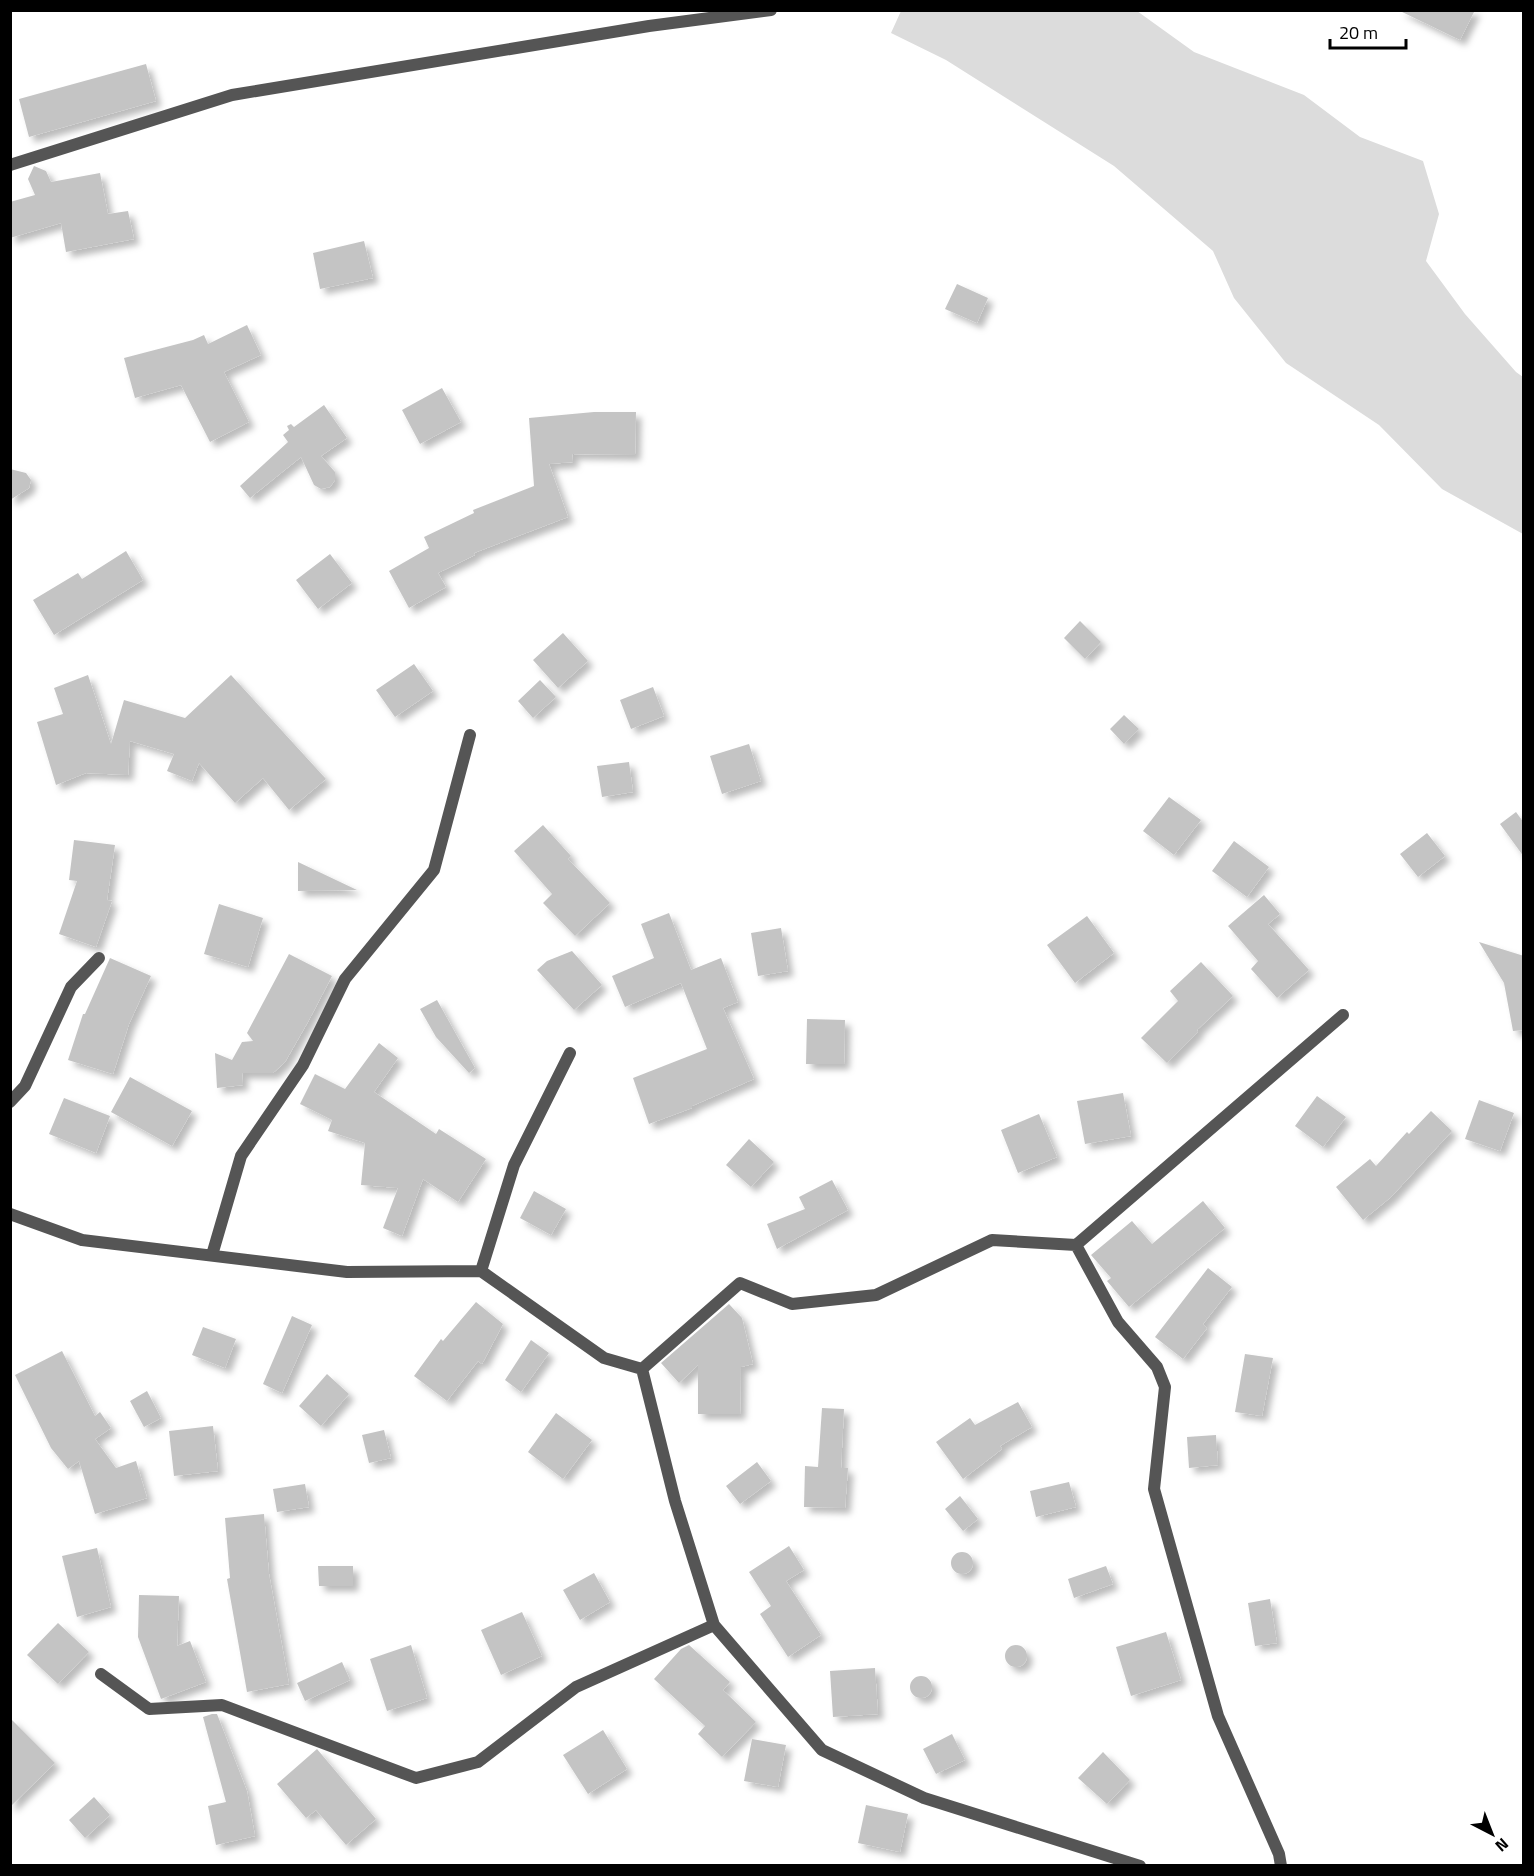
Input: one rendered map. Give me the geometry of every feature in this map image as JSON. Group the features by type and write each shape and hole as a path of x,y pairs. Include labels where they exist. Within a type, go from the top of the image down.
{"street":[{"path":"10,165 232,95 649,26 771,10"},
{"path":"212,1256 241,1156 303,1065 345,980 434,870 470,735"},
{"path":"10,1102 25,1086 71,987 99,958"},
{"path":"642,1369 740,1283 792,1304 876,1295 992,1240 1076,1245 1343,1015"},
{"path":"481,1271 514,1166 570,1053"},
{"path":"10,1214 82,1240 212,1256 347,1272 481,1271 604,1358 642,1369"},
{"path":"1076,1245 1118,1322 1156,1367 1165,1387 1154,1489 1218,1716 1279,1854 1281,1866"},
{"path":"642,1369 675,1501 714,1625 822,1750 924,1797 1140,1866"},
{"path":"101,1674 149,1709 222,1705 417,1778 478,1762 576,1687 714,1625"}],"shaded area":[{"path":"901,11 1137,11 1194,52 1304,95 1360,137 1423,161 1439,214 1426,261 1465,314 1523,377 1523,534 1442,489 1379,425 1286,363 1234,298 1213,251 1114,166 946,60 891,33"}],"building":[{"path":"1398,10 1475,10 1460,40"},
{"path":"146,64 156,101 29,137 19,99"},
{"path":"34,166 46,171 51,182 100,173 108,214 128,211 134,239 66,252 61,223 10,238 10,202 35,195 28,179"},
{"path":"364,241 373,278 320,289 313,253"},
{"path":"957,284 988,298 977,323 945,309"},
{"path":"247,325 261,355 224,372 249,422 210,442 181,385 135,398 124,358 204,335 208,344"},
{"path":"442,388 461,422 420,444 402,410"},
{"path":"324,405 347,438 321,456 335,472 335,480 330,487 321,489 314,485 301,457 250,498 240,486 288,442 283,435 289,430 287,426 291,424 294,427"},
{"path":"594,412 636,412 635,455 572,454 573,462 549,464 568,517 474,553 475,555 438,573 446,587 409,608 389,571 429,548 424,537 474,513 473,510 534,486 529,418"},
{"path":"10,469 26,473 31,480 29,488 10,500"},
{"path":"126,551 143,580 54,635 33,600 78,573 82,579"},
{"path":"330,554 352,583 318,609 296,580"},
{"path":"1080,621 1101,642 1085,659 1064,638"},
{"path":"563,633 588,661 558,688 533,660"},
{"path":"414,664 433,691 395,717 376,690"},
{"path":"88,675 111,744 124,700 185,718 231,675 326,779 289,810 263,778 235,803 199,763 192,781 167,771 174,754 130,741 128,775 86,773 56,785 37,722 63,714 54,688"},
{"path":"540,680 556,697 533,718 518,701"},
{"path":"653,687 664,716 631,729 620,700"},
{"path":"1124,715 1139,729 1124,744 1110,729"},
{"path":"749,744 761,781 722,794 710,756"},
{"path":"629,762 633,792 602,797 597,766"},
{"path":"1169,797 1201,820 1174,855 1143,831"},
{"path":"1516,812 1524,823 1524,857 1500,824"},
{"path":"543,825 571,856 568,859 610,903 575,936 543,903 552,894 514,851"},
{"path":"1427,833 1445,856 1418,877 1400,854"},
{"path":"74,840 115,845 107,900 112,901 96,947 59,934 77,881 69,880"},
{"path":"1234,841 1269,867 1247,897 1212,871"},
{"path":"298,862 357,890 298,891"},
{"path":"1264,895 1280,914 1268,924 1309,970 1277,998 1251,969 1258,961 1228,926"},
{"path":"219,904 263,918 248,967 204,954"},
{"path":"669,913 691,970 721,958 738,1002 723,1008 754,1079 692,1106 692,1108 649,1124 633,1078 707,1049 681,983 625,1007 612,976 654,958 641,924"},
{"path":"1087,916 1114,953 1075,983 1047,945"},
{"path":"781,928 788,971 758,976 751,933"},
{"path":"1479,942 1524,956 1524,1030 1513,1031 1504,983"},
{"path":"572,951 602,985 574,1010 537,970 547,961"},
{"path":"289,954 332,976 309,1020 285,1062 273,1073 242,1073 243,1085 217,1088 215,1053 232,1060 242,1042 253,1041 247,1033"},
{"path":"110,958 151,976 129,1024 113,1074 68,1060 83,1014 85,1014"},
{"path":"1201,962 1233,996 1167,1063 1141,1038 1178,1001 1170,991"},
{"path":"437,1000 475,1068 469,1073 436,1037 420,1009"},
{"path":"807,1019 845,1020 844,1064 806,1064"},
{"path":"379,1043 398,1058 374,1092 436,1134 439,1129 486,1159 458,1202 423,1179 402,1236 383,1228 398,1188 361,1185 365,1143 328,1131 332,1120 300,1104 315,1074 345,1089"},
{"path":"130,1077 192,1111 172,1146 111,1112"},
{"path":"1123,1093 1131,1136 1085,1144 1077,1101"},
{"path":"1317,1096 1346,1117 1323,1147 1295,1126"},
{"path":"64,1098 110,1116 96,1153 49,1134"},
{"path":"1479,1100 1514,1113 1500,1151 1465,1139"},
{"path":"1431,1111 1452,1131 1391,1197 1363,1220 1336,1187 1370,1159 1376,1166 1407,1132 1409,1134"},
{"path":"1039,1114 1057,1157 1018,1173 1001,1130"},
{"path":"749,1139 774,1162 751,1187 726,1165"},
{"path":"832,1180 848,1210 777,1249 767,1224 805,1209 799,1197"},
{"path":"534,1191 566,1209 551,1235 520,1218"},
{"path":"1203,1201 1225,1228 1129,1307 1107,1281 1111,1278 1091,1255 1132,1221 1152,1244"},
{"path":"1208,1268 1232,1287 1203,1324 1207,1328 1183,1359 1155,1337"},
{"path":"476,1302 503,1324 482,1364 478,1361 447,1401 414,1376 441,1339 443,1341"},
{"path":"729,1304 742,1318 753,1364 741,1367 740,1414 698,1414 698,1365 679,1383 661,1363"},
{"path":"292,1316 312,1325 282,1393 263,1384"},
{"path":"203,1327 236,1339 225,1368 192,1355"},
{"path":"531,1340 549,1353 521,1392 505,1380"},
{"path":"62,1351 95,1416 100,1412 111,1428 95,1439 116,1468 136,1461 147,1498 95,1514 79,1461 68,1469 51,1448 15,1375"},
{"path":"1245,1354 1273,1358 1262,1416 1235,1412"},
{"path":"327,1374 349,1394 321,1426 299,1406"},
{"path":"147,1391 161,1418 144,1427 130,1401"},
{"path":"1018,1402 1032,1427 1000,1446 1002,1449 963,1479 936,1442 970,1418 975,1425"},
{"path":"822,1408 844,1409 841,1468 848,1468 845,1508 804,1507 805,1466 818,1467"},
{"path":"556,1413 592,1440 563,1479 528,1452"},
{"path":"213,1426 218,1471 174,1476 169,1431"},
{"path":"384,1430 391,1458 369,1463 362,1435"},
{"path":"1216,1435 1218,1465 1189,1468 1187,1437"},
{"path":"757,1462 771,1481 740,1504 726,1486"},
{"path":"1069,1482 1076,1507 1036,1517 1030,1491"},
{"path":"305,1484 309,1507 277,1512 273,1489"},
{"path":"960,1496 978,1519 963,1531 945,1509"},
{"path":"264,1514 269,1574 289,1684 247,1692 227,1579 230,1578 225,1518"},
{"path":"789,1546 804,1570 786,1581 821,1635 788,1657 760,1614 771,1606 749,1572"},
{"path":"97,1548 111,1607 77,1617 62,1556"},
{"path":"962,1552 972,1559 973,1563 966,1573 962,1574 952,1567 951,1563 958,1553"},
{"path":"318,1566 353,1566 353,1586 319,1586"},
{"path":"1106,1566 1113,1584 1074,1598 1068,1579"},
{"path":"594,1573 610,1602 580,1620 563,1590"},
{"path":"139,1595 179,1596 177,1646 190,1641 206,1682 161,1699 138,1637"},
{"path":"1270,1599 1277,1643 1255,1646 1248,1603"},
{"path":"522,1612 542,1656 501,1675 481,1630"},
{"path":"58,1623 89,1652 58,1684 27,1655"},
{"path":"1166,1632 1181,1680 1131,1696 1116,1647"},
{"path":"411,1645 427,1698 387,1711 370,1659"},
{"path":"689,1645 730,1682 723,1690 756,1722 722,1757 698,1734 705,1726 654,1679 681,1649"},
{"path":"1016,1645 1026,1652 1027,1656 1020,1666 1016,1667 1006,1660 1005,1656 1012,1646"},
{"path":"342,1662 350,1680 305,1701 297,1683"},
{"path":"875,1668 878,1714 833,1717 830,1671"},
{"path":"921,1676 931,1683 932,1687 925,1697 921,1698 911,1691 910,1687 917,1677"},
{"path":"217,1714 247,1791 255,1836 216,1845 208,1806 226,1802 203,1717"},
{"path":"10,1718 55,1763 10,1807"},
{"path":"603,1730 627,1769 588,1794 563,1755"},
{"path":"952,1734 965,1760 936,1774 923,1749"},
{"path":"752,1739 786,1745 778,1787 744,1781"},
{"path":"317,1749 376,1819 346,1845 316,1810 306,1818 277,1784"},
{"path":"1103,1752 1130,1780 1107,1804 1078,1778"},
{"path":"94,1797 110,1815 85,1838 69,1820"},
{"path":"866,1805 908,1814 900,1852 858,1843"}]}
